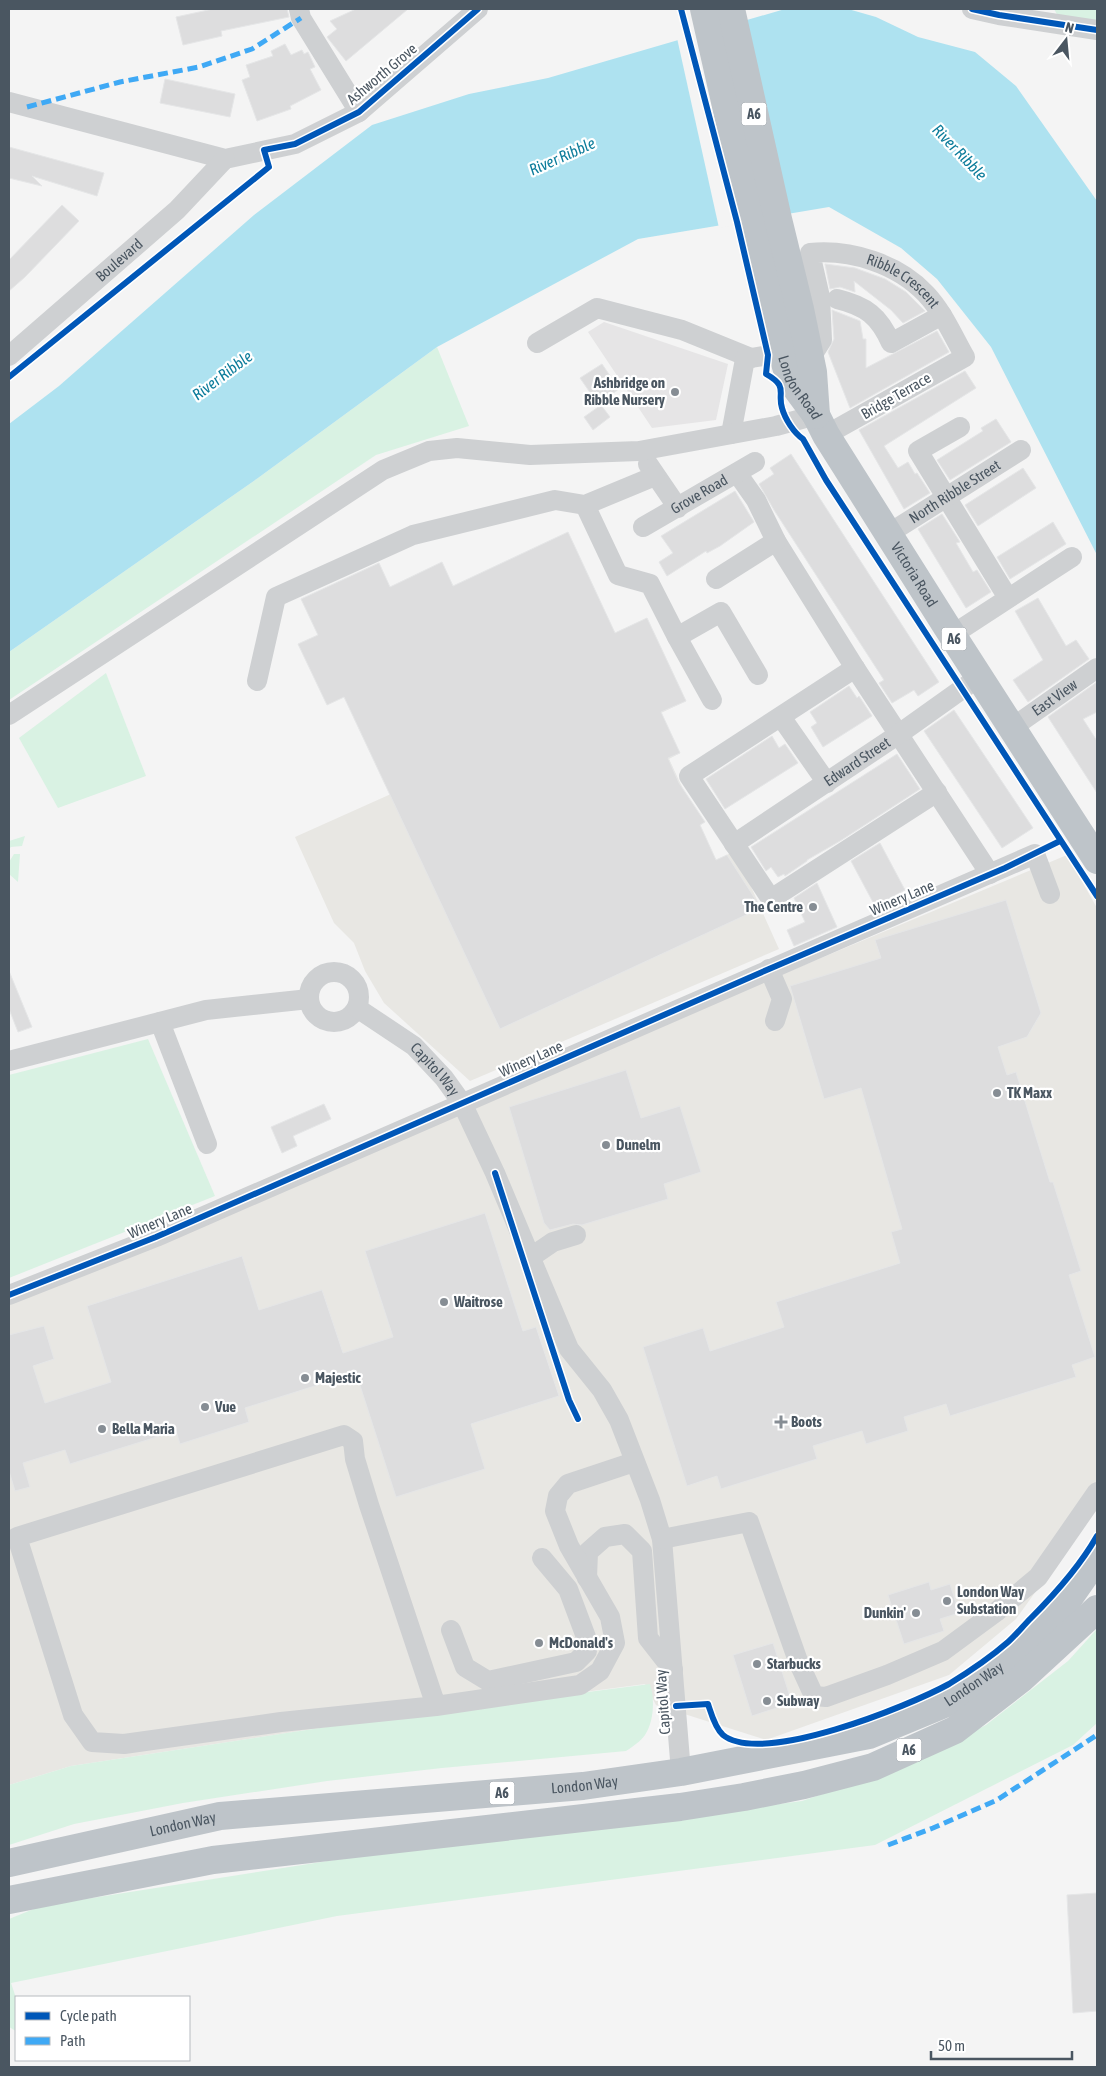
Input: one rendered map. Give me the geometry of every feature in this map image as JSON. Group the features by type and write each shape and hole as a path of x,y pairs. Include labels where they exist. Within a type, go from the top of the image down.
{"highway":[{"name":"A6","path":"714,11 764,221"},
{"name":"London Road","path":"764,221 782,353 790,380 821,425"},
{"name":"London Road","path":"764,221 800,308 821,425"},
{"name":"Victoria Road","path":"821,425 979,678 1013,727 1097,860"},
{"name":"London Way","path":"9,1863 220,1816 583,1786 681,1772 869,1735 944,1704 1016,1656 1062,1608 1097,1558"},
{"name":"London Way","path":"9,1900 213,1860 680,1807 744,1798 873,1767 954,1730 1022,1679 1097,1609"},
{"path":"680,1807 681,1772"}],"street":[{"path":"299,9 301,18 359,112"},
{"name":"Ashworth Grove","path":"9,102 224,158 295,144 359,112 478,9"},
{"path":"972,9 1097,30"},
{"name":"Boulevard","path":"9,356 177,210 224,158"},
{"name":"Ribble Crescent","path":"810,359 822,340 820,297 810,253 824,252 854,256 887,267 916,284 942,315 965,357"},
{"path":"837,299 868,310 883,327 891,343 942,315"},
{"path":"537,343 597,308 682,330 751,358"},
{"path":"731,434 746,359 782,353"},
{"name":"Bridge Terrace","path":"9,715 383,470 429,451 457,448 530,455 638,451 776,426 821,425 965,357"},
{"path":"960,428 918,451 1008,598"},
{"name":"North Ribble Street","path":"888,534 1021,450"},
{"path":"638,451 678,508"},
{"name":"Grove Road","path":"643,527 755,462"},
{"path":"737,473 756,500 776,541 855,668 990,874"},
{"path":"257,681 276,597 412,535 555,500 585,505 656,476"},
{"path":"585,505 618,575 650,584 712,700"},
{"path":"716,579 776,541"},
{"path":"952,635 1072,557"},
{"path":"677,637 721,612 758,675"},
{"path":"855,668 689,776 734,844 771,899 938,792"},
{"name":"East View","path":"1013,727 1097,668"},
{"name":"Edward Street","path":"734,844 900,734 979,678"},
{"path":"781,717 827,783"},
{"name":"Winery Lane","path":"9,1295 156,1237 1035,854 1050,894"},
{"path":"769,969 782,999 776,1021"},
{"path":"340,973 349,977 356,985 359,994 357,1008 347,1019 338,1022 328,1022 315,1014 310,1006 311,986 317,979 326,974 340,973"},
{"path":"9,1061 206,1010 309,999"},
{"name":"Capitol Way","path":"357,1008 414,1046 444,1078 462,1103 495,1174 569,1349 602,1390 619,1420 650,1500 662,1539 681,1772"},
{"path":"160,1022 207,1144"},
{"path":"531,1257 553,1242 576,1235"},
{"path":"436,1706 369,1505 355,1459 353,1441 344,1436 17,1537 73,1715 92,1742 124,1744 281,1722 436,1706 580,1685 600,1670 615,1643 610,1617 569,1546 555,1511 558,1496 568,1484 634,1462"},
{"path":"662,1539 749,1522 798,1661 814,1696 826,1697 887,1675 943,1651 996,1612 1038,1577 1097,1492"},
{"path":"587,1578 588,1552 605,1537 625,1534 642,1551 648,1638 673,1670"},
{"path":"452,1630 465,1666 488,1681 576,1662 588,1651 586,1636 568,1588 542,1558"}],"shaded area":[{"name":"Ashbridge on Ribble Nursery","path":"604,322 728,364 716,420 652,428 588,332"},
{"path":"605,612 615,633 647,618 686,701 661,713 680,753 669,759 716,860 735,851 779,949 470,1081 384,1003 365,971 354,943 334,923 295,837 478,755"},
{"path":"1067,855 1097,908 1097,1506 1016,1619 949,1675 766,1740 656,1705 645,1684 378,1719 71,1766 9,1785 9,1298"}],"green space":[{"path":"1054,9 1097,9 1097,33 1063,25"},
{"path":"437,347 469,426 376,455 9,700 9,652 258,478"},
{"path":"106,673 146,776 58,808 19,738"},
{"path":"25,836 22,846 9,849 9,841"},
{"path":"14,854 20,854 18,882 9,874 9,862"},
{"path":"148,1039 215,1196 9,1278 9,1075"},
{"path":"1097,1629 1097,1723 1073,1745 875,1845 337,1916 11,1983 15,1996 15,2030 9,2027 9,1919 41,1906 398,1850 598,1828 802,1801 905,1766 986,1725 1068,1661"},
{"path":"650,1684 653,1703 652,1717 648,1729 636,1744 626,1751 327,1781 183,1803 74,1824 9,1845 9,1785 71,1766 378,1719"}],"water":[{"name":"River Ribble","path":"785,9 848,9 876,17 918,37 975,52 1016,86 1097,201 1097,555 991,347 937,279 901,248 829,207 638,239 437,347 258,478 9,652 9,424 59,386 254,215 372,125 469,94 548,78"}],"pier":[{"path":"746,18 790,216 719,228 677,38"}],"building":[{"path":"213,9 287,9 289,17 221,31 222,36 183,45 176,17"},
{"path":"356,9 408,9 346,61 327,37 337,29 330,21"},
{"path":"285,44 291,55 302,50 304,54 308,52 315,67 310,69 321,90 290,106 291,109 257,121 242,80 250,77 246,65 273,56 271,51"},
{"path":"165,79 235,94 230,117 160,103"},
{"path":"9,147 104,173 97,196 32,176 42,186 9,178"},
{"path":"62,205 79,221 9,291 9,260"},
{"path":"825,264 855,268 885,279 906,292 925,311 903,323 891,310 854,281 855,292 840,287 830,289"},
{"path":"832,310 860,321 863,339 866,339 866,368 937,331 949,352 850,408 828,352 834,339"},
{"path":"602,364 619,389 598,404 580,378"},
{"path":"965,371 976,388 884,446 898,468 908,462 930,493 904,509 859,430"},
{"path":"601,405 610,417 593,430 584,417"},
{"path":"996,419 1011,442 950,480 937,460 983,431 981,428"},
{"path":"791,454 939,682 918,696 914,690 892,703 879,683 884,680 759,484 774,474 770,468"},
{"path":"1023,468 1036,488 978,526 965,505"},
{"path":"735,491 754,522 720,546 707,553 706,551 667,576 659,562 673,553 661,536"},
{"path":"942,514 960,542 956,543 973,572 977,570 991,592 966,608 918,529"},
{"path":"1053,522 1066,544 1010,579 997,557"},
{"path":"568,532 615,633 647,618 686,701 661,712 680,753 668,758 679,783 705,822 700,825 716,860 727,855 761,908 500,1029 344,697 327,705 298,644 318,635 301,599 379,563 390,587 442,562 453,586"},
{"path":"1038,598 1066,646 1076,640 1089,659 1028,702 1013,680 1043,660 1015,611"},
{"path":"1097,682 1097,712 1083,719 1097,741 1097,793 1048,717"},
{"path":"849,686 857,698 859,696 872,716 823,747 811,727 817,723 810,712"},
{"path":"954,710 1033,828 1002,848 924,731"},
{"path":"772,736 779,748 785,744 798,763 725,809 706,779"},
{"path":"897,754 920,789 807,860 785,876 784,874 778,877 771,867 766,871 751,847"},
{"path":"880,843 905,890 875,906 851,861"},
{"name":"The Centre","path":"817,883 837,927 794,946 787,930 805,922 794,898"},
{"path":"1006,900 1041,1013 1027,1037 998,1047 1007,1075 1016,1072 1050,1182 1053,1182 1081,1271 1069,1275 1095,1357 1072,1365 1076,1377 950,1416 946,1404 904,1417 908,1431 866,1444 862,1431 813,1446 817,1459 721,1489 717,1476 687,1486 643,1347 703,1328 710,1351 784,1327 776,1302 900,1263 891,1232 902,1229 861,1088 824,1099 790,986 881,958 875,940"},
{"path":"9,971 32,1027 18,1032 9,1009"},
{"name":"Dunelm","path":"626,1070 641,1118 680,1106 701,1172 664,1184 668,1199 582,1225 573,1224 550,1230 544,1223 509,1107"},
{"path":"324,1104 331,1119 293,1136 297,1146 282,1153 271,1127"},
{"path":"485,1213 523,1331 536,1327 559,1396 471,1424 485,1469 396,1497 356,1373 245,1408 249,1422 180,1444 176,1431 70,1464 65,1450 23,1463 30,1487 15,1491 9,1471 9,1335 44,1326 54,1359 33,1366 45,1403 111,1382 87,1306 242,1256 259,1310 322,1290 343,1353 393,1337 365,1251"},
{"name":"Dunkin'","path":"929,1582 931,1590 950,1584 959,1613 940,1619 944,1631 904,1644 888,1595"},
{"path":"773,1643 792,1703 752,1716 733,1655"},
{"path":"1097,1893 1097,2011 1073,2013 1067,1895"}],"marked path":[{"path":"27,107 120,82 199,67 252,49 301,18"},
{"path":"888,1845 997,1800 1097,1735"}],"cycle path":[{"path":"9,377 269,167 264,150 295,144 359,112 478,9"},
{"path":"681,9 737,222 768,355 766,374 780,386 781,402 785,417 803,439 826,480 1097,896"},
{"path":"972,9 1097,30"},
{"path":"9,1295 156,1237 1005,868 1060,841"},
{"path":"495,1173 569,1400 578,1419"},
{"path":"676,1706 708,1704 720,1732 742,1743 769,1743 801,1738 836,1729 902,1706 949,1684 1008,1642 1067,1579 1097,1536"}],"place":[{"name":"Ashbridge on Ribble Nursery","path":"675,392"},
{"name":"The Centre","path":"813,907"},
{"name":"TK Maxx","path":"997,1093"},
{"name":"Dunelm","path":"606,1145"},
{"name":"Waitrose","path":"444,1302"},
{"name":"Majestic","path":"305,1378"},
{"name":"Vue","path":"205,1407"},
{"name":"Boots","path":"781,1422"},
{"name":"Bella Maria","path":"102,1429"},
{"name":"London Way Substation","path":"947,1601"},
{"name":"Dunkin'","path":"916,1613"},
{"name":"McDonald's","path":"539,1643"},
{"name":"Starbucks","path":"757,1664"},
{"name":"Subway","path":"767,1701"}]}
